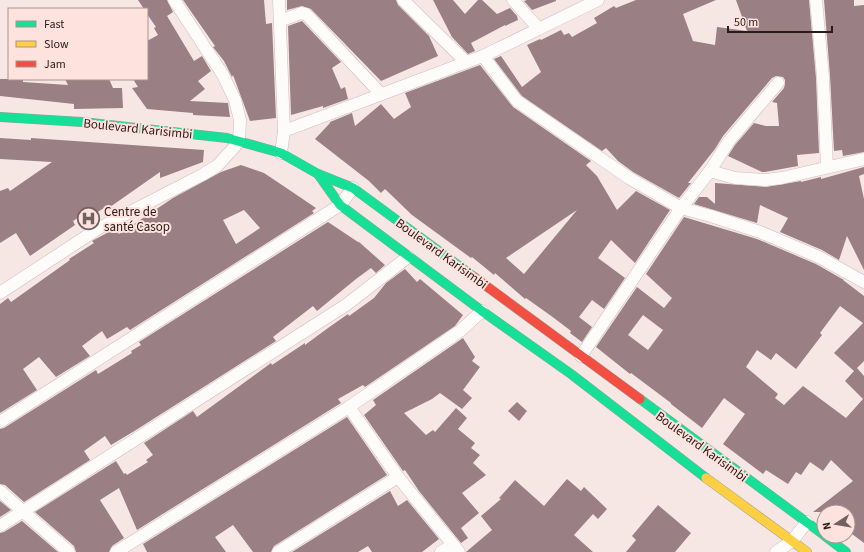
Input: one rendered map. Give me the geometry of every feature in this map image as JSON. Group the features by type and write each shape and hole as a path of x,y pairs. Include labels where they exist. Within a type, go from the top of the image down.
{"main road":[{"name":"Boulevard Karisimbi","path":"0,117 82,122 227,138 281,153 318,174 353,188 581,356 694,455 807,522 816,529"},
{"path":"318,174 340,205 408,257 571,374 694,455 792,541 807,552"},
{"name":"Boulevard Karisimbi","path":"836,544 846,552"}],"street":[{"path":"0,293 99,228 217,166 239,142 240,120 235,100 222,75 174,0"},
{"path":"279,0 284,131 281,153"},
{"path":"403,0 466,62"},
{"path":"513,0 538,29"},
{"path":"284,131 483,56 598,0"},
{"path":"816,0 823,77 827,167"},
{"path":"280,21 301,13 306,14 381,94"},
{"path":"483,56 517,101 629,178 681,208 760,232 819,257 864,282"},
{"path":"581,356 681,208 710,171 730,141 778,84"},
{"path":"710,171 736,178 766,180 782,178 864,159"},
{"path":"0,422 340,205 353,188"},
{"path":"0,526 346,305 408,257"},
{"path":"116,552 349,406 460,332 482,311"},
{"path":"349,406 398,477 456,548 441,552"},
{"path":"278,552 398,477"},
{"path":"0,491 69,552"},
{"path":"776,552 792,541 807,522"}],"building":[{"path":"138,0 167,0 173,12 167,16 194,61 202,56 211,71 198,81 205,89 190,101 228,103 230,117 193,115 193,113 147,109 132,88 138,87 134,80 148,80 148,40 158,35 154,28 156,27 148,15 148,8 143,8"},
{"path":"183,0 264,0 266,24 272,23 276,118 250,121 233,75 232,77 224,61 213,47 215,46"},
{"path":"287,0 396,0 398,5 429,36 438,56 381,81 311,9 302,6 287,10"},
{"path":"433,0 453,0 465,14 478,0 482,0 497,14 510,8 517,16 518,20 505,25 471,43 475,51 468,54 452,37"},
{"path":"636,0 716,0 683,14 693,41 715,45 717,27 747,31 736,0 809,0 816,78 819,153 797,155 798,166 765,172 728,156 735,145 754,123 766,126 779,126 777,103 772,102 784,88 785,80 783,77 776,76 772,78 723,136 715,149 688,183 691,183 679,198 633,172 618,161 606,148 602,151 522,96 494,59 501,56 522,87 541,72 527,45 561,30 564,35 569,33 572,37 597,23 594,18 614,6 616,8"},
{"path":"824,0 854,0 854,6 864,5 864,152 843,156 842,150 834,151"},
{"path":"524,1 556,1 532,10"},
{"path":"302,21 341,62 332,68 341,89 345,87 348,99 323,108 323,106 291,115 288,26"},
{"path":"480,65 513,107 591,161 586,165 597,176 617,210 636,191 670,210 635,263 611,240 598,258 625,278 604,309 592,300 579,317 592,327 582,342 570,333 571,331 526,298 525,299 495,273 494,275 472,257 471,258 412,215 385,189 381,193 369,181 315,139 330,122 352,113 355,126 381,104 394,119 411,107 405,93","holes":["577,210 524,274 506,258"]},
{"path":"0,79 68,85 66,80 109,80 113,88 122,88 123,108 74,109 74,104 0,96"},
{"path":"0,138 31,140 31,138 204,150 203,162 160,178 160,172 110,207 109,205 96,213 93,208 73,221 75,225 30,256 16,233 0,243 0,191 8,188 10,191 52,162 0,159"},
{"path":"241,165 264,173 316,208 312,211 314,213 130,330 127,327 107,339 102,331 82,346 90,356 56,377 39,357 23,369 37,390 0,413 0,304 8,298 11,302 70,260 69,259 94,243 92,241 116,228 119,234 173,198 221,172","holes":["244,210 260,228 236,244 223,220"]},
{"path":"864,167 864,174 859,176 864,199 864,270 847,236 839,260 822,250 780,232 788,218 760,205 757,223 694,204 699,197 707,197 715,204 715,183 766,187 801,182 821,177 821,179"},
{"path":"684,217 757,239 816,264 844,280 864,296 864,361 857,368 864,376 864,543 856,537 856,504 823,504 853,481 831,460 823,471 810,462 801,475 796,472 788,484 766,470 763,474 723,444 745,414 724,398 702,428 596,347 637,287 664,308 672,298 646,274","holes":["840,306 863,323 834,353 854,371 845,381 863,399 846,418 803,386 784,405 775,398 778,394 746,367 757,350 771,360 776,353 796,369 822,335 820,333","643,315 663,330 648,350 628,335"]},
{"path":"328,222 359,242 385,265 376,273 371,268 317,311 313,306 273,337 276,341 136,430 111,445 105,436 84,451 90,460 24,502 5,485 0,484 0,429 4,428 96,370 98,374 132,353 131,351 141,345 139,342"},
{"path":"405,269 417,282 420,279 463,315 455,326 365,387 363,385 338,399 341,403 137,530 119,488 100,500 124,538 112,546 109,552 76,552 74,546 35,512 116,461 124,474 126,473 127,475 148,462 146,460 153,455 144,443 193,411 197,417 271,363 272,365 305,343 305,345 348,314 349,316 374,298 386,283"},
{"path":"463,338 475,357 472,361 480,367 463,390 472,398 462,409 440,393 432,399 404,413 426,435 433,430 435,432 456,408 467,418 458,429 475,443 471,448 480,455 473,463 486,475 462,493 479,513 461,528 468,538 461,543 419,491 405,470 403,471 364,415 376,405 373,400"},
{"path":"517,402 527,411 519,421 508,411"},
{"path":"347,417 387,475 274,546 271,552 253,552 233,525 215,537 226,552 147,552 143,544"},
{"path":"567,479 581,491 584,487 607,509 598,519 593,514 574,535 593,552 466,552 492,530 481,516 501,499 499,498 515,480 544,506"},
{"path":"390,491 398,506 407,500 439,539 422,552 372,552 368,546 358,552 292,552"},
{"path":"0,501 11,510 0,517"},
{"path":"658,505 691,533 675,552 626,552 636,540 632,536"},
{"path":"22,521 58,552 0,552 0,533"}],"traffic: fast":[{"path":"0,117 82,122 227,138 281,153 318,174 353,188 474,277"},
{"path":"318,174 340,205 482,311 571,374 706,478"},
{"path":"640,399 816,529"},
{"path":"836,544 846,552"}],"traffic: slow":[{"path":"706,478 807,552"}],"traffic: jam":[{"path":"474,277 640,399"}],"place":[{"name":"Centre de santé Casop","path":"89,218"}]}
